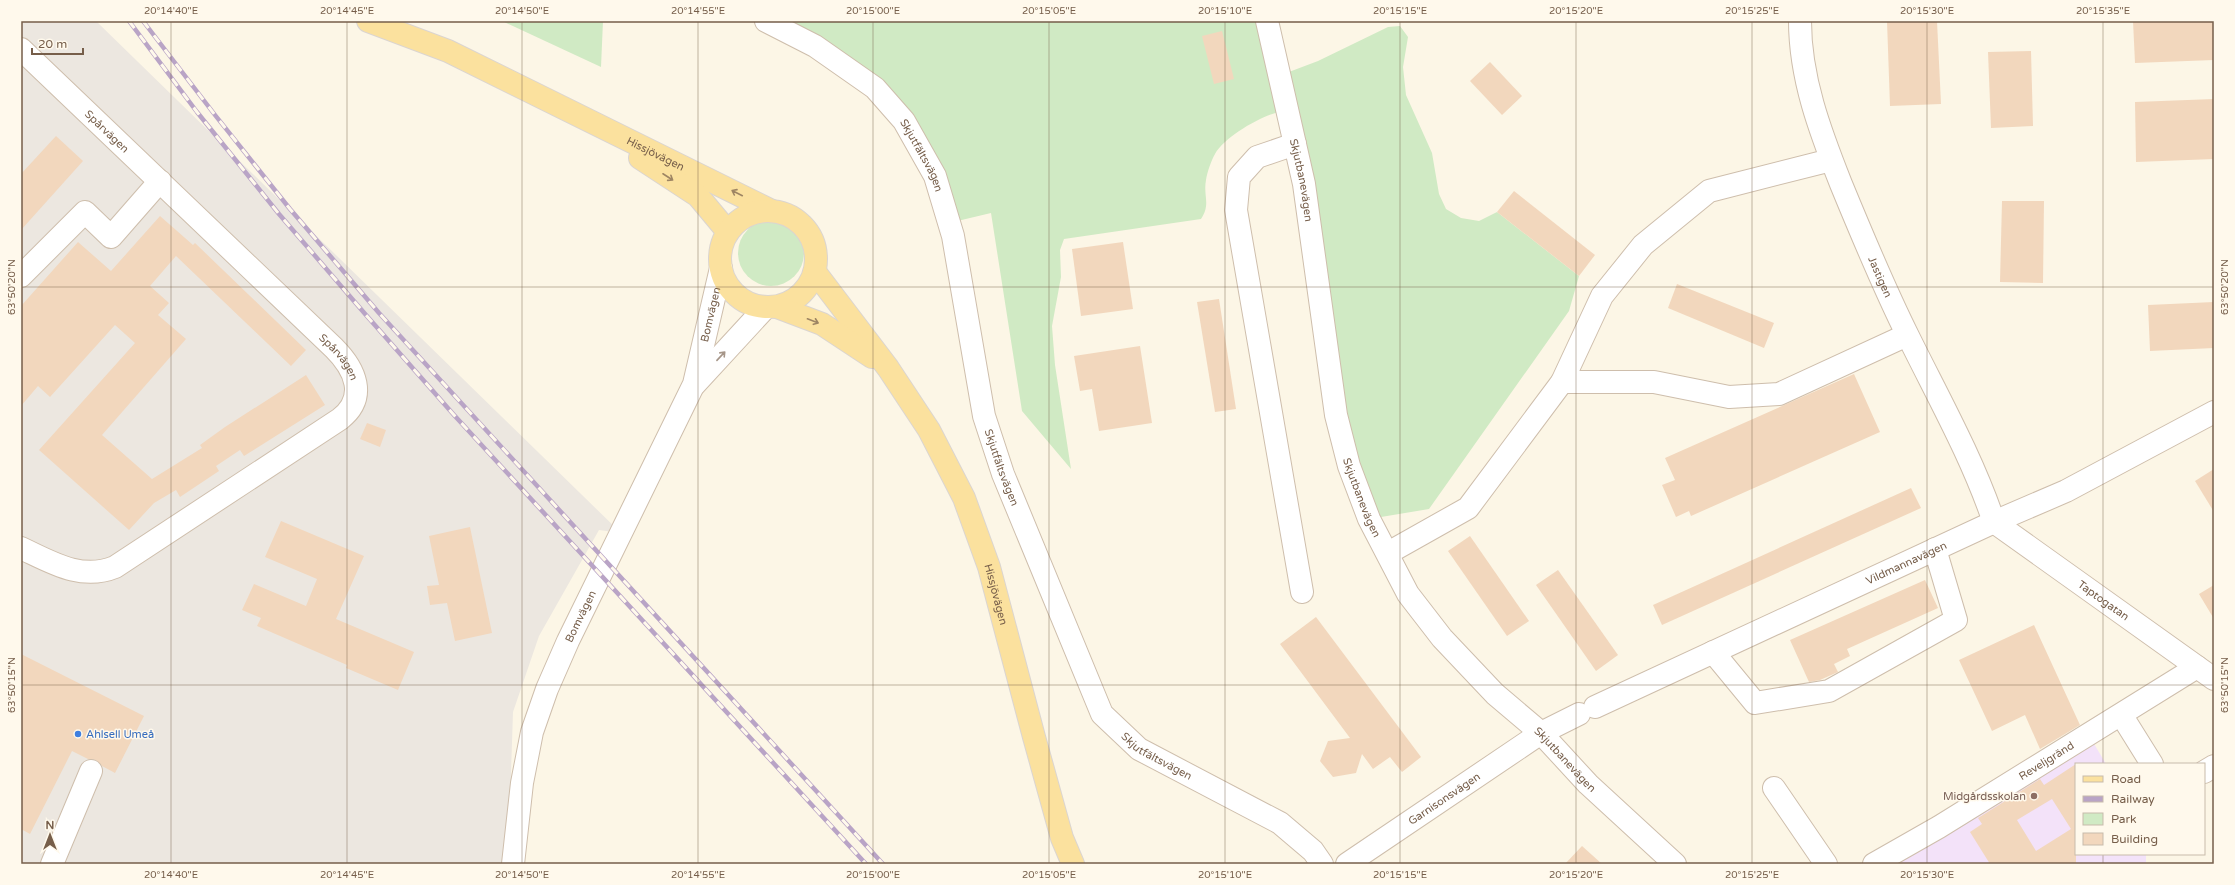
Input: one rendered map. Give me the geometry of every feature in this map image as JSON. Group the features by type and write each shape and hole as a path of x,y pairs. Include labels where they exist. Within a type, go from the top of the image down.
{"main road":[{"name":"Hissjövägen","path":"368,21 448,50 772,211"},
{"name":"Hissjövägen","path":"541,95 698,196 728,232"},
{"path":"772,211 791,216 806,229 814,243 817,258 815,272 808,288 790,303 772,307 753,305 739,298 726,282 721,268 721,249 728,232 738,222 752,214 772,211"},
{"name":"Hissjövägen","path":"815,272 888,368 929,430 964,498 989,567 1062,838 1073,864"},
{"name":"Hissjövägen","path":"772,307 822,324 888,368"},
{"name":"Hissjövägen","path":"1062,838 1080,864"}],"street":[{"name":"Skjutfältsvägen","path":"766,21 814,46 875,88 904,121 935,176 953,236 963,302 984,416 1003,474 1102,714 1139,749 1280,823 1313,851 1322,864"},
{"name":"Skjutbanevägen","path":"1267,21 1304,184 1336,415 1349,466 1369,519 1408,594 1442,638 1495,694 1541,732 1588,784 1675,864"},
{"name":"Jastigen","path":"1800,21 1803,71 1822,136 1831,160 1866,246 1907,335 1980,480 1994,522"},
{"name":"Spårvägen","path":"21,49 345,359 356,383 356,399 351,411 142,550 102,573 86,574 73,571 21,548"},
{"path":"1295,144 1257,157 1239,177 1236,210 1302,592"},
{"path":"1388,553 1468,508 1562,382 1602,296 1643,245 1710,191 1831,160"},
{"path":"21,276 85,212 111,237 160,181"},
{"name":"Bomvägen","path":"513,864 522,783 529,746 547,689 568,641 694,384 721,268"},
{"name":"Bomvägen","path":"694,384 772,307"},
{"path":"1562,382 1654,382 1729,397 1779,394 1907,335"},
{"name":"Vildmannavägen","path":"1541,732 1994,522 2066,491 2214,412"},
{"name":"Taptogatan","path":"1994,522 2206,673"},
{"path":"1713,652 1755,703 1829,691 1956,620 1935,550"},
{"name":"Reveljgränd","path":"1874,864 1939,827 2122,716 2206,673"},
{"path":"2122,716 2151,763"},
{"name":"Garnisonsvägen","path":"1347,864 1541,732"},
{"path":"2205,771 2214,766"},
{"path":"52,864 91,771"},
{"path":"1774,788 1826,864"}],"shaded area":[{"path":"21,21 96,21 621,533 599,530 539,636 513,712 508,864 21,864"},
{"name":"Midgårdsskolan","path":"2090,737 2105,763 2075,763 2075,855 2146,855 2146,864 1874,864"}],"green space":[{"path":"502,21 603,21 601,67"},
{"path":"766,21 1263,21 1273,78 1318,61 1388,27 1400,26 1408,37 1403,67 1406,95 1432,153 1439,194 1446,209 1461,218 1479,221 1497,212 1579,276 1569,311 1429,509 1369,519 1349,466 1287,110 1268,115 1237,133 1220,147 1215,154 1205,186 1206,209 1201,219 1064,239 1060,250 1061,277 1052,326 1055,365 1071,469 1022,411 991,213 949,223 904,121"},
{"path":"771,220 784,223 794,230 801,240 804,253 801,266 794,276 784,283 771,286 758,283 748,276 741,266 738,253 741,240 748,230 758,223"}],"building":[{"path":"1887,21 1937,21 1941,104 1890,106"},
{"path":"2133,21 2214,21 2214,60 2135,63"},
{"path":"1222,31 1234,79 1214,84 1202,36"},
{"path":"2031,51 2033,126 1991,128 1988,52"},
{"path":"1490,62 1522,96 1502,115 1470,81"},
{"path":"2214,99 2214,159 2136,162 2135,102"},
{"path":"56,136 83,161 21,230 21,174"},
{"path":"1514,191 1595,255 1579,276 1497,212"},
{"path":"2002,201 2044,201 2043,283 2000,282"},
{"path":"160,216 193,245 195,243 306,350 291,366 176,256 150,286 169,303 158,315 186,339 102,435 152,479 202,448 200,445 225,427 306,375 325,405 244,456 240,450 216,466 219,471 180,497 176,490 154,503 129,530 39,450 135,343 115,325 50,397 38,386 21,406 21,306 78,242 111,271"},
{"path":"1123,242 1133,309 1081,316 1072,249"},
{"path":"1677,284 1774,323 1764,348 1668,308"},
{"path":"1219,299 1236,409 1215,412 1197,302"},
{"path":"2214,302 2214,348 2150,351 2148,305"},
{"path":"1140,346 1152,423 1099,431 1092,389 1080,391 1074,356"},
{"path":"1854,374 1880,432 1691,516 1689,511 1676,517 1662,485 1675,480 1665,458"},
{"path":"367,423 386,430 380,447 360,439"},
{"path":"2214,469 2214,512 2195,481"},
{"path":"1911,488 1921,508 1662,625 1653,605"},
{"path":"281,521 364,556 336,619 414,652 398,690 346,668 347,665 257,626 261,618 242,610 254,584 306,606 317,579 265,557"},
{"path":"470,527 492,633 455,641 447,603 430,605 427,586 439,585 429,536"},
{"path":"1470,536 1529,621 1507,636 1448,551"},
{"path":"1558,570 1618,655 1596,671 1536,585"},
{"path":"1925,580 1938,608 1847,649 1850,656 1834,664 1838,672 1820,680 1809,682 1790,640"},
{"path":"2214,585 2214,619 2199,594"},
{"path":"1316,617 1421,757 1402,772 1390,757 1373,769 1362,754 1356,773 1333,777 1320,761 1328,741 1350,738 1280,644"},
{"path":"2034,625 2080,725 2040,749 2025,715 1992,731 1959,660"},
{"name":"Ahlsell Umeå","path":"21,654 144,716 115,773 102,766 96,760 88,759 72,751 30,834 21,829"},
{"path":"2075,765 2076,864 1990,864 1970,832 1982,824 1978,818 2040,779 2044,785","holes":["2052,799 2071,829 2036,851 2017,820"]},
{"path":"1582,846 1602,864 1565,864"}],"railway":[{"path":"129,21 197,112 279,214 366,315 454,415 866,864"},
{"path":"143,21 290,209 379,313 883,864"}],"place":[{"name":"Ahlsell Umeå","path":"78,734"},
{"name":"Midgårdsskolan","path":"2034,796"}]}
